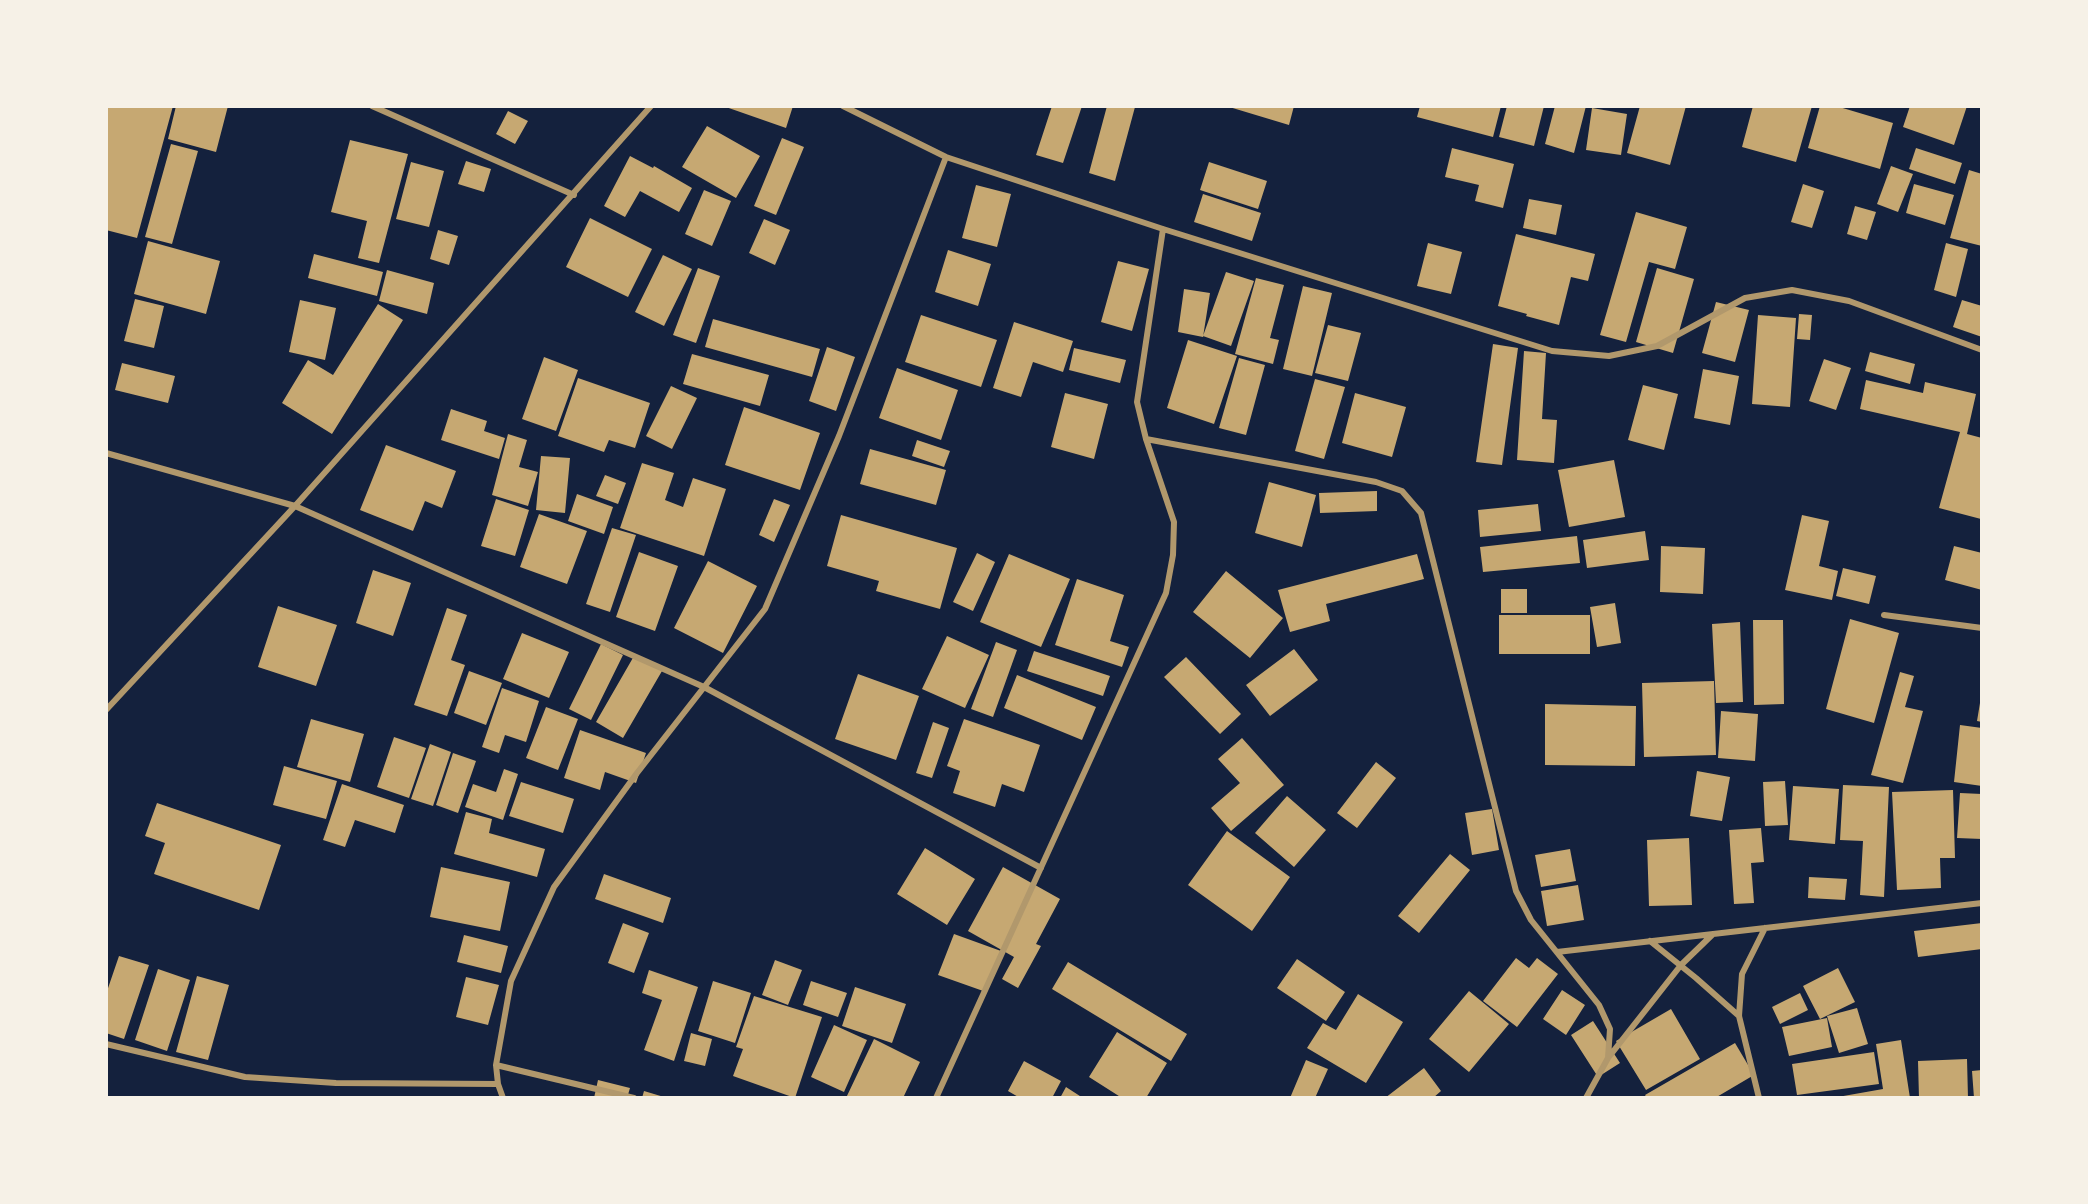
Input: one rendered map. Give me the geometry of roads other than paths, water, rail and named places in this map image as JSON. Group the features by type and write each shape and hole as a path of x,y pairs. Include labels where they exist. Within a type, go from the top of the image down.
{"street":[{"path":"372,106 574,195"},
{"path":"106,710 295,506 651,106"},
{"path":"843,106 946,157 1164,229 1552,351 1609,356 1657,346 1745,298 1792,290 1849,301 1982,351"},
{"path":"503,1098 498,1084 496,1065 511,981 554,887 638,773 765,609 839,436 946,157"},
{"path":"936,1098 1166,593 1173,555 1174,522 1146,438 1137,402 1164,229"},
{"path":"1146,438 1376,482 1402,491 1420,513 1516,891 1531,920 1599,1005 1610,1029 1608,1058"},
{"path":"106,453 295,506 704,687 1041,868"},
{"path":"1884,615 1982,628"},
{"path":"1557,952 1982,903"},
{"path":"1759,1098 1738,1016 1742,974 1765,928"},
{"path":"1586,1098 1608,1058 1681,965 1712,934"},
{"path":"1650,941 1681,965 1738,1016"},
{"path":"106,1044 245,1077 336,1083 498,1084"},
{"path":"496,1065 634,1098"}]}
